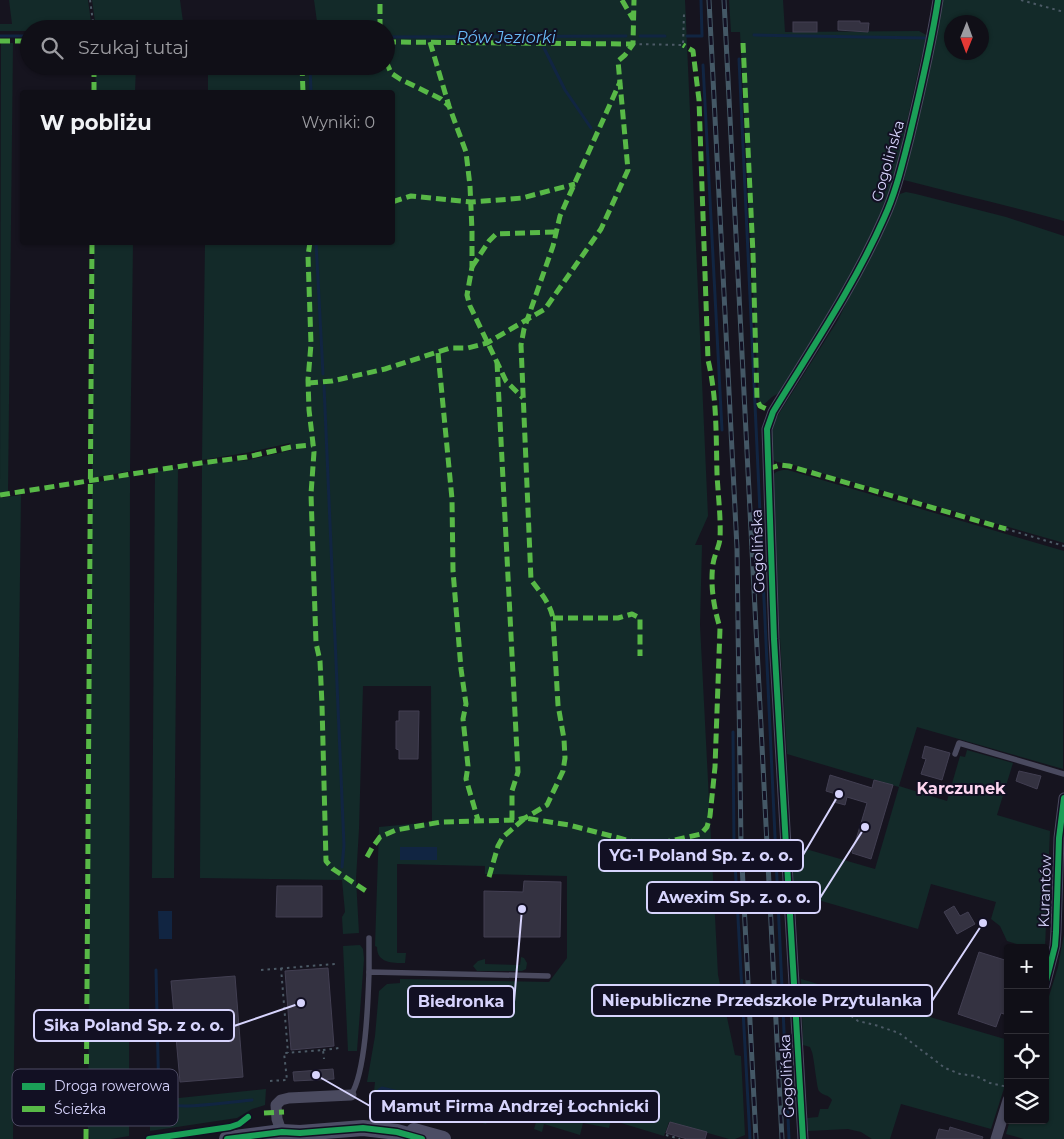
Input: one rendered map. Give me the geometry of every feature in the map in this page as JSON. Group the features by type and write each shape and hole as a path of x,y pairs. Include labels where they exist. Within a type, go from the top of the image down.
{"street":[{"name":"Gogolińska","path":"803,1139 774,639 767,429 773,412 833,316 885,217 897,184 916,108 938,0"},
{"name":"Kurantów","path":"1049,969 1055,946 1061,872 1060,819 1064,798"},
{"path":"282,1135 277,1119 276,1105 281,1100 351,1094"},
{"path":"996,1139 1004,1113"},
{"path":"282,1135 297,1125 332,1121 399,1126 443,1139"},
{"path":"227,1139 363,1128 397,1132 422,1139"}],"lane":[{"path":"955,754 959,743 1064,774"},
{"path":"351,1094 356,1083 366,1021 369,972 368,938"},
{"path":"369,972 548,976"}],"path":[{"path":"90,0 93,20"},
{"path":"1021,0 1064,12"},
{"path":"633,44 682,45 684,14"},
{"path":"1006,529 1064,546"},
{"path":"261,970 335,964"},
{"path":"281,968 288,1053"},
{"path":"794,988 823,1001 835,1010 850,1015 858,1021 899,1033 945,1068 1004,1086"},
{"path":"270,1081 286,1080 284,1053 339,1048"},
{"path":"323,1050 324,1059"},
{"path":"666,1135 680,1139"}],"green space":[{"path":"9,0 88,0 91,20 20,20 20,31 0,31 0,24 12,24"},
{"path":"92,0 180,0 183,20 95,20"},
{"path":"314,0 685,0 708,516 695,545 702,545 700,625 718,975 735,1055 741,1056 745,1135 735,1139 669,1122 664,1136 611,1120 609,1128 583,1123 580,1135 544,1124 542,1132 534,1129 537,1119 513,1113 510,1122 490,1116 486,1124 374,1092 375,1082 367,1082 375,1036 379,991 387,984 400,983 400,979 549,982 567,958 567,876 485,874 485,866 397,864 397,953 406,953 405,963 390,962 382,959 375,946 379,827 432,822 431,686 363,686 356,879 359,933 343,934 342,917 345,912 342,880 200,878 202,464 249,460 292,450 290,443 202,460 205,245 395,245 395,90 208,90 208,75 395,75 395,20 317,20"},
{"path":"729,0 783,0 785,32 919,31 928,36 928,42 921,58 892,190 851,278 784,390 772,397 759,409 740,32 731,32"},
{"path":"943,0 1064,0 1064,221 904,180"},
{"path":"1,43 13,43 8,492 0,493"},
{"path":"96,75 136,75 135,90 95,90"},
{"path":"906,192 1006,217 1064,236 1064,543 790,464 777,462 772,459 771,435 775,420 838,320 900,194"},
{"path":"94,245 133,245 130,471 92,478"},
{"path":"178,468 174,878 152,878 155,472"},
{"path":"782,470 788,470 1064,551 1063,769 917,727 899,786 947,801 960,756 965,757 967,750 1013,763 997,815 1050,831 1045,944 1016,944 1007,941 1000,926 991,919 996,902 931,884 918,929 794,893 792,845 875,869 899,787 787,754 773,522 773,475"},
{"path":"130,476 129,1069 88,1069 92,483"},
{"path":"21,495 14,1069 12,1069 13,1139 0,1139 0,498"},
{"path":"1064,934 1064,1139 1024,1139 1006,1134 1009,1124 1049,1124 1049,996 1058,967"},
{"path":"360,945 363,949 364,959 357,1051 348,1051 343,946"},
{"path":"521,957 527,963 526,969 522,971 477,971 473,966 478,961 485,959 485,964 520,965"},
{"path":"801,979 1004,1039 1004,1088 991,1129 901,1104 890,1139 872,1139 861,1132 848,1129 808,1131 807,1118 818,1117 820,1109 828,1109 832,1100 819,1091 812,1052 810,1047 803,1045"},
{"path":"266,1089 265,1105 252,1109 237,1118 150,1131 150,1126 178,1126 178,1098"},
{"path":"88,1126 129,1126 129,1136 111,1139 90,1139"}],"water":[{"path":"400,847 437,847 437,860 400,860"},
{"path":"158,911 172,911 172,939 159,939"}],"building":[{"path":"838,21 869,23 868,32 838,30"},
{"path":"793,22 817,22 817,32 793,32"},
{"path":"399,711 419,711 418,759 399,759 399,750 396,749 396,721 399,721"},
{"path":"925,746 950,753 942,780 921,774 926,759 922,758"},
{"path":"1019,771 1041,776 1037,789 1016,781"},
{"path":"830,775 872,788 874,780 893,785 871,859 852,853 867,803 847,797 845,805 834,802 836,794 826,791"},
{"path":"524,881 561,882 560,937 484,937 484,891 523,892"},
{"path":"277,886 322,886 322,917 276,917"},
{"path":"954,906 960,916 968,912 975,924 957,934 944,912"},
{"path":"979,952 1004,960 1004,1014 1001,1013 996,1027 958,1014"},
{"path":"328,968 334,1046 291,1050 285,971"},
{"path":"235,976 243,1077 180,1082 171,981"},
{"path":"333,1069 334,1079 294,1081 293,1072"},
{"path":"670,1122 707,1132 705,1139 687,1139 666,1133"},
{"path":"950,1127 983,1137 982,1139 936,1139 939,1129 949,1131"}],"waterway":[{"path":"687,36 702,36 701,0"},
{"name":"Rów Jeziorki","path":"754,35 925,38"},
{"name":"Rów Jeziorki","path":"0,36 20,36"},
{"name":"Rów Jeziorki","path":"395,37 626,36"},
{"name":"Rów Jeziorki","path":"640,36 665,36"},
{"path":"544,48 565,90 591,128"},
{"path":"739,59 789,1139"},
{"path":"703,65 722,430"},
{"path":"310,75 311,90"},
{"path":"316,245 323,374"},
{"path":"324,386 344,845 342,867"},
{"path":"733,732 734,844 750,1139"},
{"path":"156,970 158,1069"},
{"path":"379,1090 382,1088 403,1093 483,1117"},
{"path":"178,1106 252,1100"}],"railway":[{"path":"709,0 737,548 741,845 756,1139"},
{"path":"724,0 782,1139"}],"marked path":[{"path":"380,0 380,20"},
{"path":"622,0 633,19"},
{"path":"308,383 332,381 385,369 450,348 468,348 487,343 545,309 601,229 628,170 618,61 633,44 634,0"},
{"path":"0,41 20,41"},
{"path":"395,42 633,44"},
{"path":"430,42 449,106 466,152 472,231 472,267 467,295 470,306 506,381 523,398"},
{"path":"743,43 753,254 757,399 760,406 773,412"},
{"path":"489,877 498,846 503,837 525,818 569,825 642,844 666,842 701,834 707,827 710,816 715,767 720,628 713,597 712,572 720,539 720,523 715,402 708,360 699,100 693,51 683,45"},
{"path":"94,75 94,90"},
{"path":"302,75 303,90"},
{"path":"394,75 441,99 449,106"},
{"path":"367,857 380,837 396,830 441,822 516,820 525,818 547,805 563,771 565,758 564,739 558,705 553,618 547,603 531,580 521,345 524,329 553,246 560,216 620,82"},
{"path":"395,201 411,196 471,202 522,198 575,184"},
{"path":"472,267 489,241 496,234 556,232"},
{"path":"86,1069 92,245"},
{"path":"310,245 308,256 311,344 308,380 314,452 311,494 316,643 320,661 322,705 326,861 333,869 366,891"},
{"path":"438,353 452,499 453,571 461,669 466,704 463,719 468,766 466,779 478,820"},
{"path":"497,362 518,772 512,791 512,820"},
{"path":"0,495 247,457 291,447 312,445"},
{"path":"768,469 780,465 789,466 1006,529"},
{"path":"553,618 618,618 632,614 640,618 640,656"},
{"path":"264,1113 284,1112"},
{"path":"86,1126 86,1139"}],"cycle path":[{"path":"803,1139 774,639 767,429 773,412 859,268 888,208 909,138 929,52 938,0"},
{"path":"1049,969 1055,946 1059,838 1064,798"},
{"path":"149,1139 230,1127 239,1124 248,1117"},
{"path":"227,1139 282,1132 300,1133 363,1128 397,1132 422,1139"}],"place":[{"name":"YG-1 Poland Sp. z. o. o.","path":"839,794"},
{"name":"Awexim Sp. z. o. o.","path":"865,827"},
{"name":"Biedronka","path":"522,909"},
{"name":"Niepubliczne Przedszkole Przytulanka","path":"983,923"},
{"name":"Sika Poland Sp. z o. o.","path":"301,1003"},
{"name":"Mamut Firma Andrzej Łochnicki","path":"316,1075"}],"district":[{"name":"Karczunek","path":"961,788"}]}
